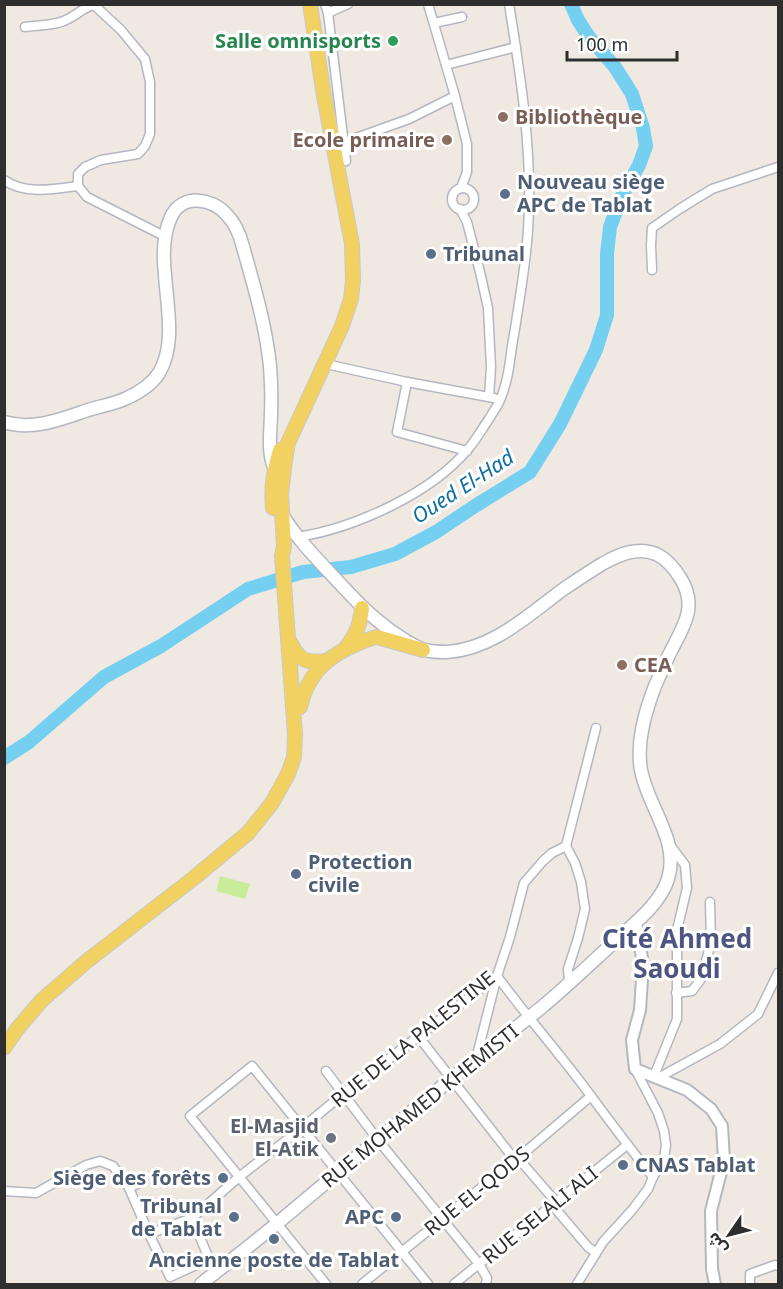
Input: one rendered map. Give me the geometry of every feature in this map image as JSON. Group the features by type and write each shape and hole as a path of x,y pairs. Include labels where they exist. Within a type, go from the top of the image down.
{"main road":[{"path":"283,550 277,546 275,534 272,493 274,469 289,424 324,356 342,314 350,274 349,234 339,144 309,4"},
{"path":"4,422 14,425 37,425 126,399 158,375 165,360 169,335 164,268 169,223 175,210 185,202 198,200 209,202 219,207 234,223 241,237 255,287 267,343 272,394 269,449 274,469 283,482"},
{"path":"4,1048 42,1000 87,961 249,833 273,803 288,774 294,757 295,734 281,513 283,482 288,443 342,326 352,290 354,260 349,234"},
{"path":"281,513 298,537 362,608 390,631 423,650"},
{"path":"283,550 295,542 310,551"},
{"path":"295,734 303,694 309,682 326,662 344,650 376,637 423,650 443,652 460,651 478,646 497,638 567,587 619,555 646,551 668,561 685,586 688,595 687,616 683,631 654,688 639,746 647,792 669,844"},
{"path":"344,650 355,635 362,608"},
{"path":"286,614 298,655 300,707"},
{"path":"288,637 298,655 310,662 326,662"},
{"name":"RUE MOHAMED KHEMISTI","path":"201,1284 528,1018 636,922 659,899 668,881 671,861 669,844"}],"street":[{"path":"346,161 339,144 327,9 348,4"},
{"path":"428,4 467,144 467,172 474,200 464,209"},
{"path":"298,537 319,534 345,525 402,500 423,488 447,470 467,450 500,400 508,372 522,288 528,230 529,187 527,145 509,4"},
{"path":"25,27 67,20 87,6 94,5 121,30 145,59 150,82 150,134 145,147 138,154 101,160 85,167 78,174 78,186 87,197 166,237"},
{"path":"434,23 462,17"},
{"path":"446,65 516,47"},
{"path":"339,144 409,119 455,96"},
{"path":"652,270 652,228 712,189 778,167"},
{"path":"464,209 454,205 452,199 467,172"},
{"path":"4,180 19,188 48,190 78,186"},
{"path":"460,188 471,191"},
{"path":"464,209 482,278 489,320 491,367 489,397"},
{"path":"326,364 500,400"},
{"path":"407,382 397,432 467,450"},
{"path":"569,983 568,969 585,909 581,882 566,846 596,728"},
{"path":"656,1077 677,1020 677,930 687,888 685,865 669,844"},
{"name":"RUE DE LA PALESTINE","path":"192,1218 239,1177 343,1094 497,976 510,938 524,883 552,853 566,846"},
{"path":"676,993 692,991 701,979 711,943 710,902"},
{"path":"577,1284 595,1252 648,1189 664,1159 666,1145 658,1113 635,1068 632,1040 640,1010 643,964 636,922"},
{"path":"656,1077 720,1044 758,1014 778,974"},
{"path":"497,976 653,1177"},
{"path":"476,1059 497,976"},
{"path":"418,1036 511,1155 518,1158 588,1247 595,1252"},
{"path":"326,1284 190,1116 252,1066 428,1284"},
{"path":"635,1068 687,1090 711,1109 722,1126 724,1160 711,1212 712,1269 715,1284"},
{"path":"326,1071 378,1140 479,1264 487,1278 486,1284"},
{"name":"RUE EL-QODS","path":"362,1284 591,1096"},
{"name":"RUE SELALI ALI","path":"454,1284 627,1145"},
{"path":"4,1191 36,1193 86,1165 99,1161 113,1166 129,1188 170,1277 209,1259"},
{"path":"129,1188 143,1181"},
{"path":"149,1234 192,1218 216,1272"},
{"path":"750,1284 750,1274 778,1266"}],"green space":[{"path":"220,876 250,884 245,899 216,891"}],"waterway":[{"name":"Oued El-Had","path":"4,758 29,742 104,677 161,646 248,589 303,572 351,567 395,554 436,532 530,472 560,424 596,350 607,315 607,254 610,227 646,146 632,94 615,67 589,37 571,4"}],"place":[{"name":"Salle omnisports","path":"393,41"},
{"name":"Bibliothèque","path":"503,117"},
{"name":"Ecole primaire","path":"447,140"},
{"name":"Nouveau siège APC de Tablat","path":"505,194"},
{"name":"Tribunal","path":"431,254"},
{"name":"CEA","path":"622,665"},
{"name":"Protection civile","path":"296,874"},
{"name":"El-Masjid El-Atik","path":"331,1138"},
{"name":"CNAS Tablat","path":"623,1165"},
{"name":"Siège des forêts","path":"223,1178"},
{"name":"Tribunal de Tablat","path":"234,1217"},
{"name":"APC","path":"396,1217"},
{"name":"Ancienne poste de Tablat","path":"274,1239"}],"district":[{"name":"Cité Ahmed Saoudi","path":"677,954"}]}
